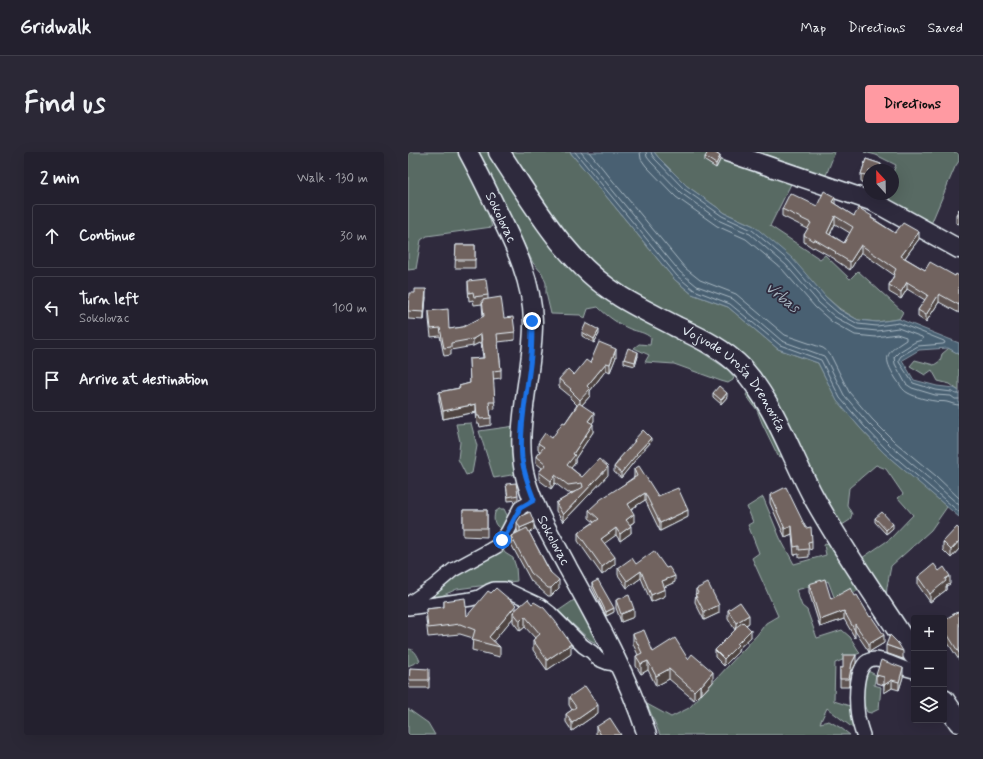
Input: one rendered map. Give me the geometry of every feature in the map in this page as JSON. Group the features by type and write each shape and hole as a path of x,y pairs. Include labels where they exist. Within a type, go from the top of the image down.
{"main road":[{"name":"Sokolovac","path":"468,152 494,202 517,253 531,296 531,354 522,418 522,445 526,480 540,514 597,620 618,664 647,735"},
{"name":"Vojvode Uroša Drenovića","path":"499,152 546,224 568,251 589,272 626,300 721,350 735,361 749,377 769,407 812,494 827,520 850,558 911,651"},
{"path":"728,152 874,202 959,249"},
{"path":"947,704 959,722"}],"street":[{"path":"408,604 433,587 453,570 497,546 508,531 520,508 534,500"},
{"path":"408,608 471,599 479,597 494,589 505,589 541,606 598,659 608,663 618,664"},
{"path":"863,735 858,719 857,690 859,673 864,665 868,661 875,659 911,670"}],"green space":[{"path":"408,152 458,152 470,171 484,199 492,227 427,236 421,240 416,269 408,270"},
{"path":"478,152 490,152 546,236 673,333 727,369 734,377 733,380 728,383 674,364 645,362 649,355 634,348 639,344 650,345 651,338 644,333 621,325 598,307 588,309 585,318 580,315 551,314 546,293 546,283 542,273 533,263"},
{"path":"511,152 570,152 674,279 692,294 728,307 778,349 818,363 837,400 861,429 884,453 947,507 931,530 891,566 886,599 859,560 890,539 913,515 898,498 903,494 886,469 876,465 849,488 847,505 852,514 850,520 839,527 772,394 614,282 576,247 534,190"},
{"path":"654,152 712,152 725,160 792,182 770,226 820,259 825,255 850,279 858,271 903,312 899,319 877,322 858,320 840,309 754,226 725,213 687,186"},
{"path":"749,152 835,152 825,178"},
{"path":"864,152 959,152 959,161 955,167 931,224 882,200 899,200 899,164 894,164 876,155"},
{"path":"949,348 959,354 959,391 950,384 938,381 932,370 925,375 910,366 915,360 934,365 940,361 942,354"},
{"path":"748,392 763,411 788,459 778,456 757,410 746,395"},
{"path":"471,423 477,446 472,473 466,475 458,459 460,442 456,424"},
{"path":"515,426 517,474 494,478 479,431"},
{"path":"763,497 780,538 794,564 826,555 824,545 833,540 863,588 836,602 828,581 796,590 802,606 807,610 817,638 842,630 850,637 860,653 835,663 834,701 853,707 858,732 827,708 820,723 829,721 850,735 660,735 647,704 671,717 689,708 757,635 766,623 778,616 752,558 759,553 748,525 753,522 747,507"},
{"path":"499,509 504,509 509,519 502,530 497,526 494,520 495,512"},
{"path":"502,548 505,553 513,558 516,567 517,581 457,589 408,611 451,577"},
{"path":"577,598 598,638 598,644 590,640 558,611"},
{"path":"408,649 414,651 420,661 408,666"},
{"path":"868,671 876,675 874,685 881,687 879,709 871,713 867,712 863,702 864,681"},
{"path":"408,709 428,723 435,735 408,735"}],"water":[{"name":"Vrbas","path":"570,152 654,152 687,186 725,213 754,226 792,258 826,297 840,310 858,320 877,322 899,319 959,343 959,354 948,348 919,350 902,360 914,380 937,386 954,388 959,391 959,517 884,453 861,429 837,401 818,363 778,349 728,307 692,294 674,279"}],"building":[{"path":"708,152 714,152 720,156 716,164 705,157"},
{"path":"866,159 881,164 864,164"},
{"path":"824,191 835,197 832,202 854,216 859,208 872,216 871,218 895,233 903,223 919,232 901,256 925,270 930,262 955,276 956,274 959,276 959,305 939,294 926,315 918,310 928,295 907,282 901,292 889,285 896,269 861,245 850,262 814,239 813,241 804,235 811,223 782,209 790,193 817,206","holes":["835,216 853,227 844,243 827,233"]},
{"path":"959,209 959,216 956,215"},
{"path":"456,245 475,245 475,260 455,260"},
{"path":"486,279 488,295 474,297 473,292 469,293 468,281"},
{"path":"415,289 426,289 424,312 408,311 409,293 415,293"},
{"path":"501,297 504,318 513,317 515,332 497,334 501,370 493,371 495,402 489,402 491,418 480,419 479,416 477,416 476,404 443,411 439,392 460,388 459,386 470,383 469,359 484,358 481,334 473,339 451,343 451,347 444,348 440,328 431,329 429,311 448,309 449,329 463,327 484,316 482,300"},
{"path":"586,323 599,330 594,339 582,332"},
{"path":"599,342 616,349 610,364 606,363 587,386 590,389 580,400 570,390 571,389 559,379 568,369 574,375 586,360 590,363"},
{"path":"628,348 638,352 635,362 624,359"},
{"path":"719,386 727,393 721,400 713,393"},
{"path":"579,403 594,413 588,421 593,424 573,454 575,455 567,465 582,477 599,459 608,467 563,515 556,503 583,487 582,483 568,485 555,475 551,481 539,472 546,464 536,456 544,447 538,443 545,433 552,438"},
{"path":"643,430 651,438 621,473 614,467"},
{"path":"639,466 658,496 678,488 688,510 660,523 645,493 628,504 634,514 626,520 631,526 620,534 616,528 601,539 615,557 602,567 578,533 599,519 589,510 601,499 637,476 634,469"},
{"path":"516,483 518,495 508,497 506,484"},
{"path":"786,487 806,528 811,527 812,541 808,542 809,549 799,550 799,546 794,547 792,526 785,529 770,495"},
{"path":"463,510 487,510 487,528 463,528"},
{"path":"530,512 534,522 520,528 517,522 521,516"},
{"path":"882,512 893,524 886,530 875,518"},
{"path":"957,527 959,529 959,541 951,550 943,542"},
{"path":"527,528 550,572 559,580 551,588 548,588 531,573 511,536"},
{"path":"654,551 666,568 669,567 675,576 662,581 665,589 651,595 641,571 627,581 618,568 632,558 636,564"},
{"path":"934,564 939,571 944,567 950,576 930,594 918,577"},
{"path":"825,579 831,599 851,588 855,596 857,595 870,617 871,616 884,635 869,644 855,624 855,631 844,611 820,620 809,584"},
{"path":"598,580 614,608 606,612 592,583"},
{"path":"708,583 719,605 704,612 695,594 698,593 696,589"},
{"path":"496,588 516,605 489,637 500,647 472,640 475,630 460,624 428,628 426,609 444,607 444,601 465,598 467,616 488,591 491,593"},
{"path":"629,595 634,609 621,614 616,600"},
{"path":"528,599 532,604 534,602 544,608 571,644 547,660 533,640 540,634 525,616 520,621 513,612"},
{"path":"740,602 749,615 736,623 728,610"},
{"path":"959,611 959,653 947,634 947,618"},
{"path":"743,622 751,630 724,659 715,650 736,629 735,628"},
{"path":"644,630 653,652 675,638 688,659 692,654 713,672 701,686 700,685 694,691 669,669 656,676 648,661 641,664 636,656 642,653 633,634"},
{"path":"890,635 898,643 903,651 886,645"},
{"path":"843,655 856,655 852,663 849,679 840,679 840,668 843,668"},
{"path":"881,660 903,668 899,682 892,680 884,685 884,677 876,675"},
{"path":"410,668 429,669 429,680 409,680"},
{"path":"585,686 598,705 572,723 566,714 576,707 569,697"},
{"path":"610,718 621,735 601,735 596,727"}],"route":[{"path":"502,540 520,508 534,500 526,480 522,459 522,418 531,354 532,321"}]}
